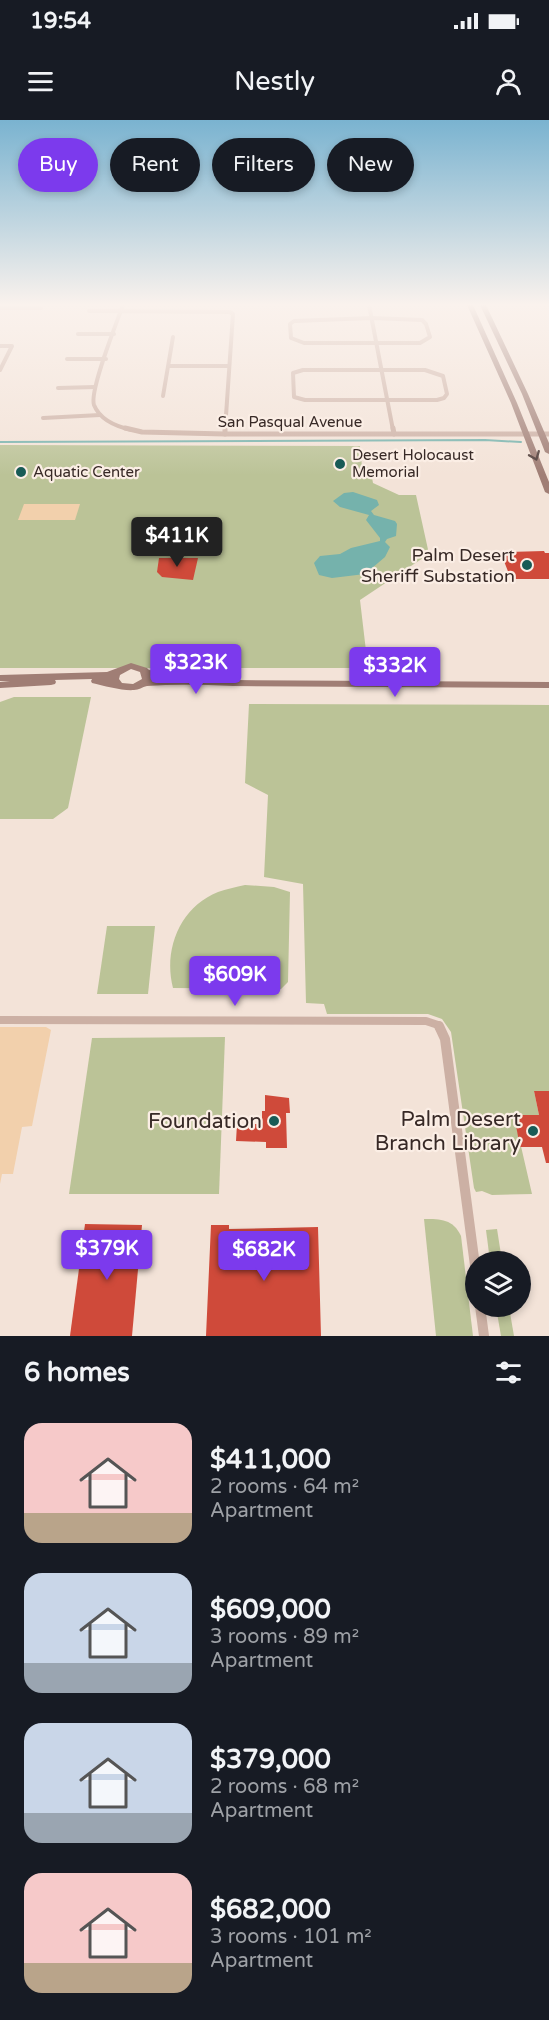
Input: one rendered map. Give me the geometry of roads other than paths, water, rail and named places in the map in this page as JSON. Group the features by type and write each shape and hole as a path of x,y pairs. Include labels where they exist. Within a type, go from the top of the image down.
{"main road":[{"path":"494,362 549,492"},
{"path":"510,362 545,434 549,452"},
{"path":"0,678 107,675 131,666 141,667 145,678"},
{"path":"117,672 114,679 117,684"},
{"path":"0,685 81,680 117,684 129,688 145,678 246,682 549,685"}],"street":[{"path":"43,418 100,415 93,403 95,387 104,362"},
{"path":"162,396 170,362"},
{"path":"225,434 228,362"},
{"path":"379,362 393,434"},
{"path":"169,366 228,366"},
{"path":"303,370 381,370 435,372 443,376 447,394 444,398 437,400 305,400 294,397 293,373 303,370"},
{"path":"58,387 95,387"},
{"name":"San Pasqual Avenue","path":"100,415 119,427 142,432 545,434"},
{"path":"0,1020 426,1021 438,1025 445,1039 473,1251"},
{"path":"481,1317 484,1336"}],"water":[{"path":"353,492 377,500 379,505 371,511 374,515 395,521 396,536 387,539 385,542 390,547 385,557 365,574 332,578 319,575 314,563 320,556 340,554 351,548 380,541 366,520 369,515 340,507 333,501 344,493"}],"waterway":[{"path":"0,442 485,440 521,442"}],"place":[{"name":"Desert Holocaust Memorial","path":"340,464"},
{"name":"Aquatic Center","path":"21,472"},
{"name":"Palm Desert Sheriff Substation","path":"527,565"},
{"name":"Foundation","path":"274,1121"},
{"name":"Palm Desert Branch Library","path":"533,1131"}]}
